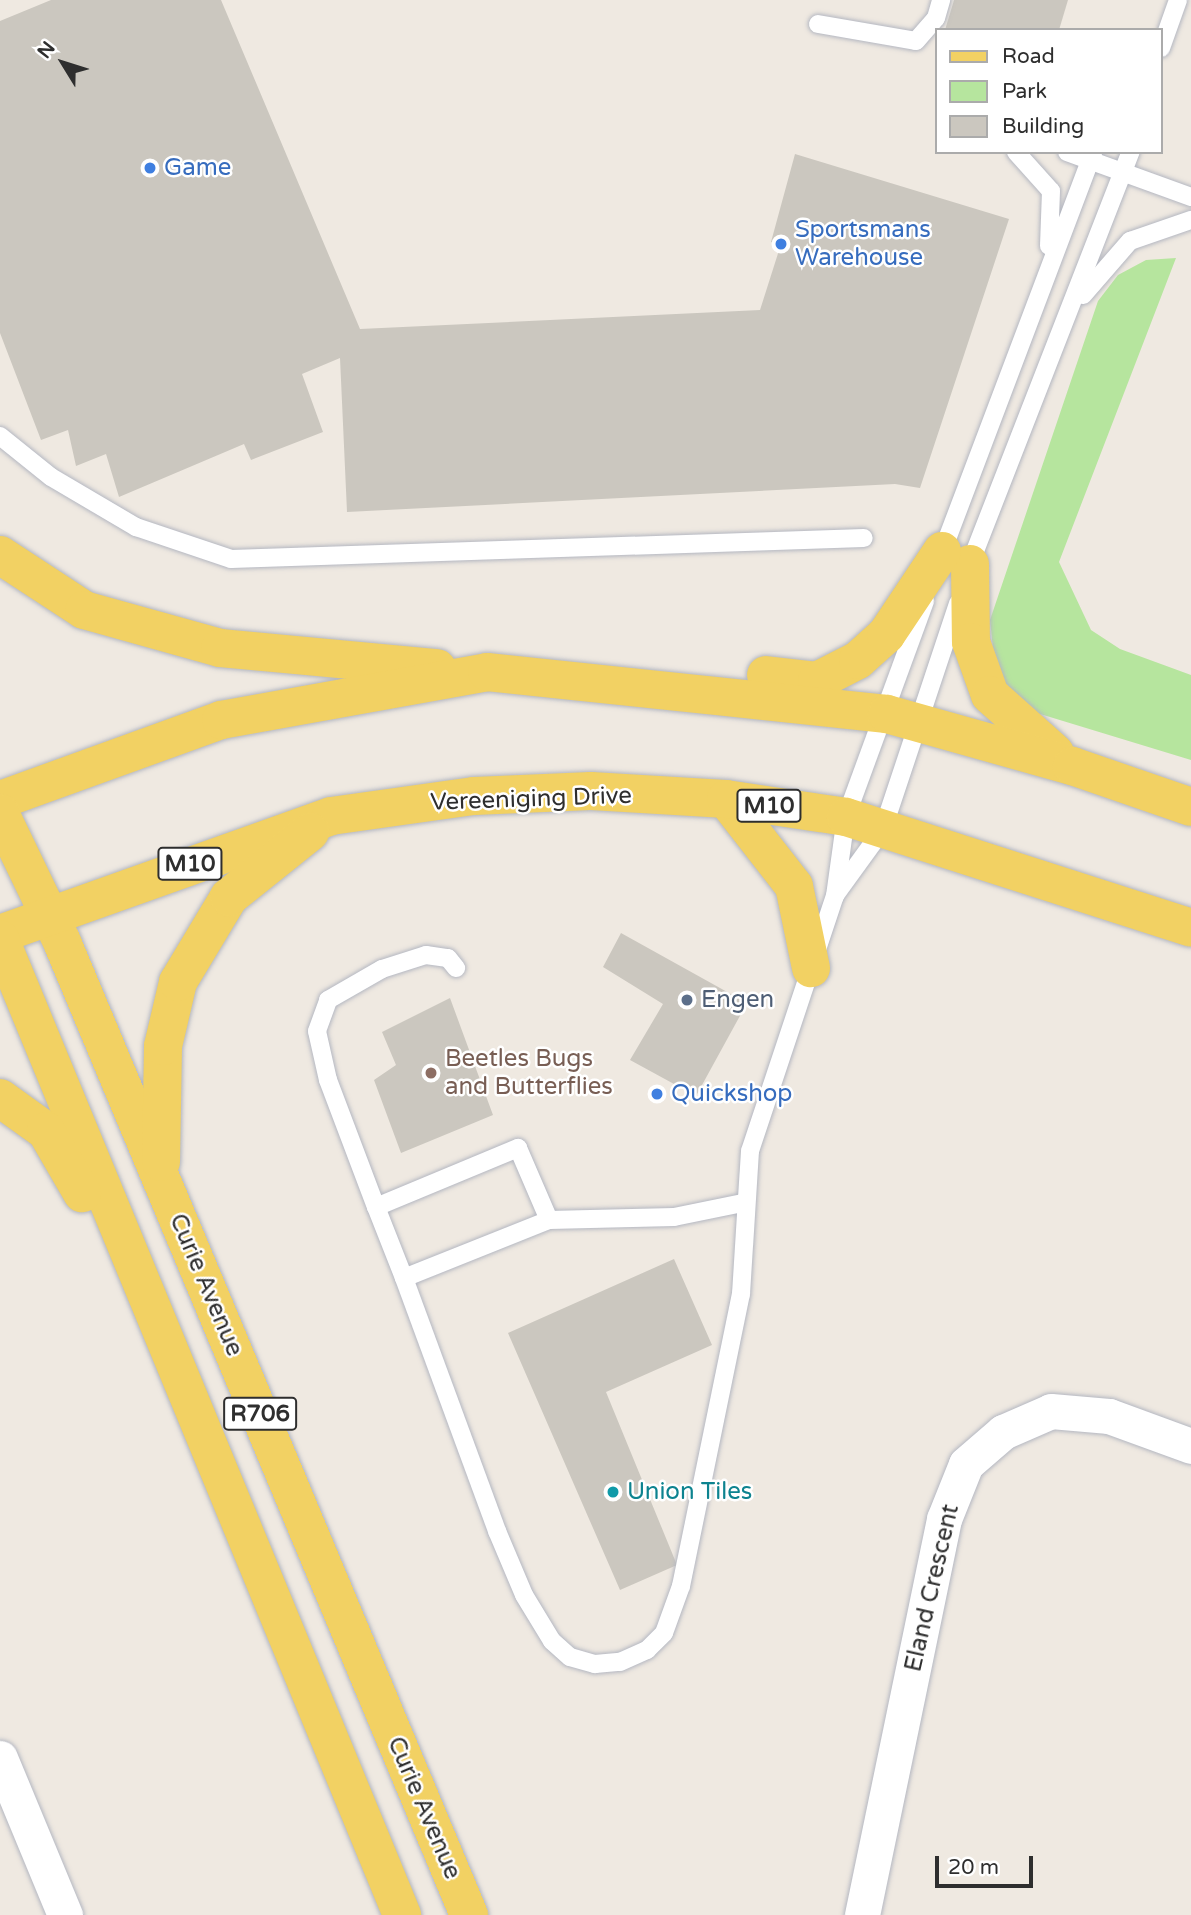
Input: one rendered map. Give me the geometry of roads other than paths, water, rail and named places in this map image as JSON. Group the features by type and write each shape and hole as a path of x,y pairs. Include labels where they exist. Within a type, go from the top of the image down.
{"main road":[{"path":"0,555 84,610 220,648 487,672 903,718 1072,766 1191,807"},
{"path":"0,800 221,719 487,672 719,670 817,681 858,660 886,635 956,558"},
{"path":"956,558 971,642 990,695 1014,722 1072,766"},
{"name":"Vereeniging Drive","path":"0,934 49,913 331,816 539,793 726,799 846,817 1191,928"},
{"path":"726,799 770,849 794,886 811,968"},
{"name":"Curie Avenue","path":"0,813 49,913 469,1915"},
{"path":"161,1178 163,1046 178,982 229,897 331,816"},
{"name":"R706","path":"0,939 150,1310 402,1915"},
{"path":"0,1098 46,1131 150,1310"}],"street":[{"name":"Eland Crescent","path":"862,1915 944,1519 966,1464 1003,1432 1051,1411 1109,1416 1191,1446"},
{"path":"0,1758 65,1915"}],"lane":[{"path":"818,24 916,41 936,18 941,0"},
{"path":"1163,39 1178,0"},
{"path":"1018,154 1051,191 1042,287"},
{"path":"456,968 438,955 407,960 346,987 319,1014 328,1080 524,1595 552,1641 570,1657 596,1664 620,1662 664,1633 681,1587 741,1294 743,1203 750,1151 835,897 846,817 903,718 956,558 1075,304 1130,154"},
{"path":"835,897 883,829 903,718 1042,287 1091,156 1191,197"},
{"path":"1075,304 1130,242 1191,220"},
{"path":"0,436 51,477 136,527 231,559 864,538"},
{"path":"376,1207 519,1148 549,1220"},
{"path":"404,1278 549,1220 674,1217 743,1203"}],"place":[{"name":"Game","path":"150,168"},
{"name":"Sportsmans Warehouse","path":"781,244"},
{"name":"Engen","path":"687,1000"},
{"name":"Beetles Bugs and Butterflies","path":"431,1073"},
{"name":"Quickshop","path":"657,1094"},
{"name":"Union Tiles","path":"613,1492"}]}
